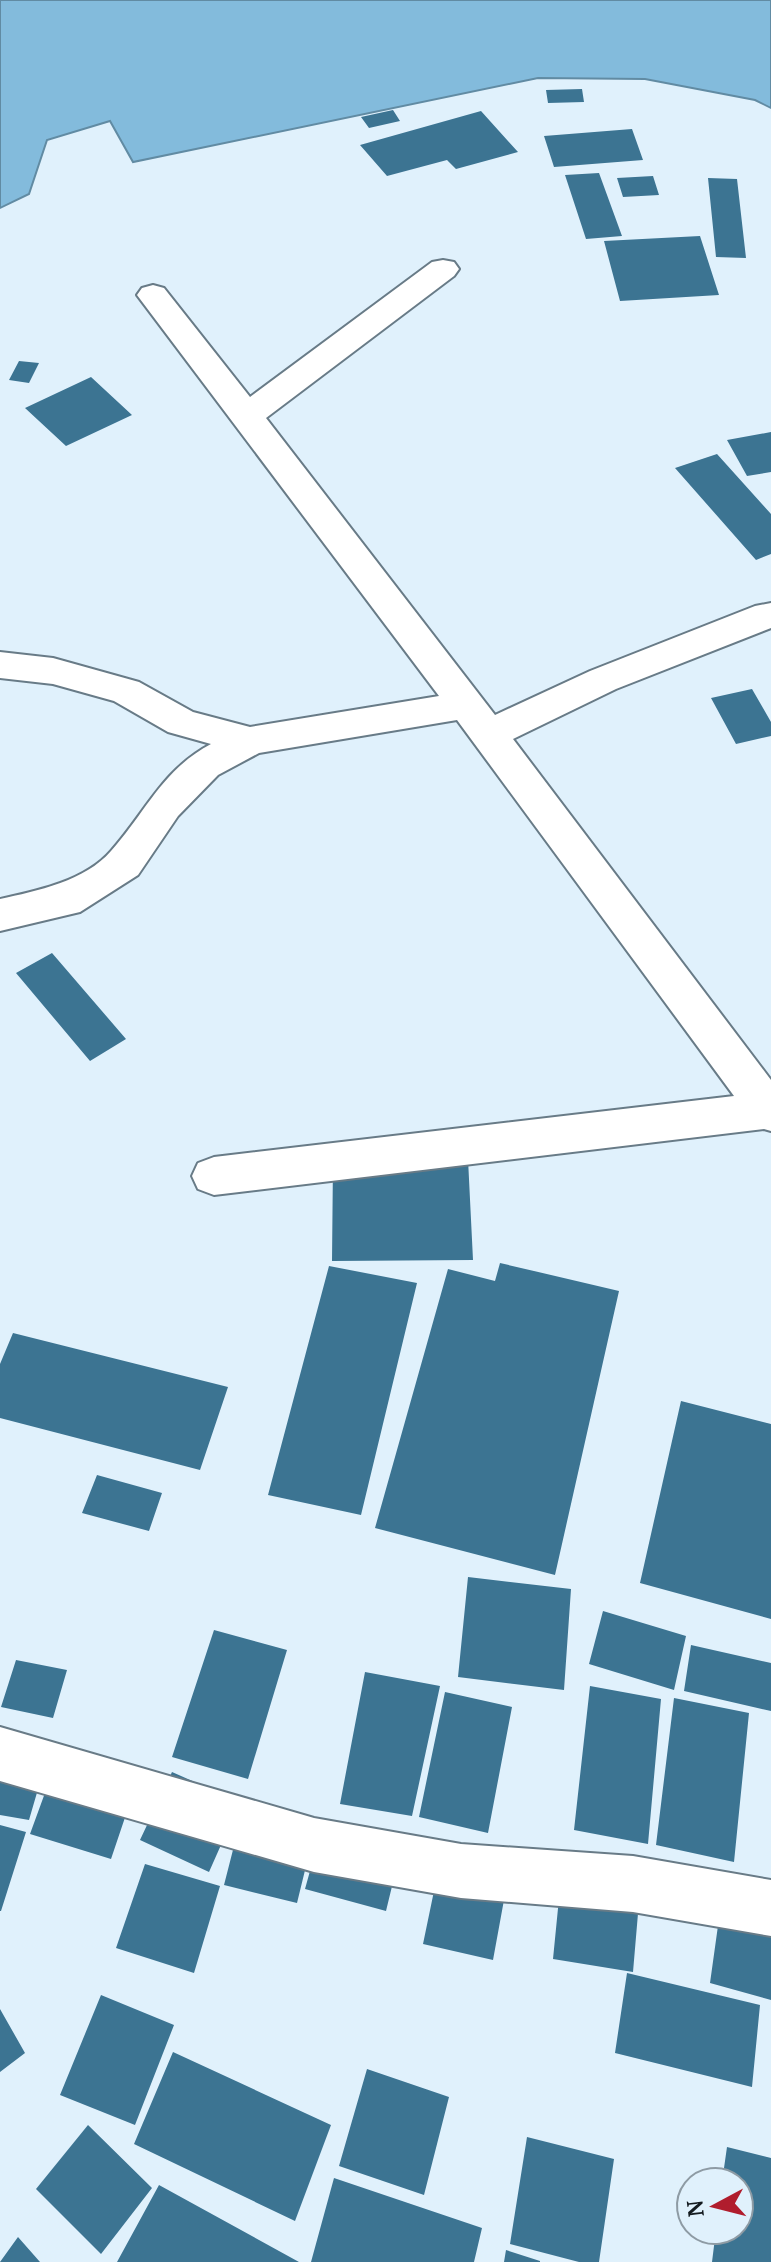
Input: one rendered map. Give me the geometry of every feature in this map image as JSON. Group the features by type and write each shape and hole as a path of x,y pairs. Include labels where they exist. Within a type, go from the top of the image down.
{"street":[{"path":"247,416 443,269"},
{"path":"153,295 770,1111"},
{"path":"0,665 53,671 126,691 181,722 250,741 476,720 603,680 768,615"},
{"path":"0,915 66,901 124,864 164,806 204,765 250,741"},
{"path":"214,1176 770,1111"},
{"path":"0,1754 314,1845 461,1871 633,1884 771,1908"}],"water":[{"path":"0,0 771,0 771,108 755,100 645,79 538,78 133,162 110,121 47,140 29,194 0,208"}],"building":[{"path":"582,89 584,102 548,103 546,90"},
{"path":"393,110 400,121 369,128 361,117"},
{"path":"481,111 518,152 456,169 447,160 387,176 360,145"},
{"path":"632,129 643,160 554,167 544,136"},
{"path":"599,173 622,236 586,239 565,175"},
{"path":"653,176 659,195 623,197 617,178"},
{"path":"708,178 737,179 746,258 716,257"},
{"path":"700,236 719,295 620,301 604,241"},
{"path":"19,361 39,363 29,383 9,380"},
{"path":"91,377 132,415 66,446 25,408"},
{"path":"771,432 771,472 747,476 727,440"},
{"path":"717,454 771,514 771,554 756,560 675,468"},
{"path":"752,689 771,722 771,736 736,744 711,698"},
{"path":"52,953 126,1039 90,1061 16,973"},
{"path":"468,1159 473,1260 332,1261 333,1161"},
{"path":"500,1263 619,1291 555,1575 375,1528 448,1269 495,1281"},
{"path":"329,1266 417,1283 361,1515 268,1495"},
{"path":"13,1333 228,1387 200,1470 0,1418 0,1364"},
{"path":"681,1401 771,1424 771,1619 640,1583"},
{"path":"97,1475 162,1493 149,1531 82,1513"},
{"path":"468,1577 571,1589 564,1690 458,1677"},
{"path":"603,1611 686,1636 674,1690 589,1664"},
{"path":"214,1630 287,1650 248,1779 172,1757"},
{"path":"691,1645 771,1663 771,1711 684,1691"},
{"path":"16,1660 67,1670 53,1718 1,1707"},
{"path":"365,1672 440,1686 412,1816 340,1804"},
{"path":"590,1686 661,1699 648,1844 574,1830"},
{"path":"445,1692 512,1707 488,1833 419,1817"},
{"path":"674,1698 749,1713 734,1862 656,1845"},
{"path":"0,1741 50,1748 29,1820 0,1815"},
{"path":"61,1749 140,1773 111,1859 30,1834"},
{"path":"172,1772 240,1802 209,1872 140,1840"},
{"path":"245,1803 317,1821 297,1903 224,1885"},
{"path":"323,1824 402,1845 386,1911 305,1889"},
{"path":"0,1825 26,1832 1,1911 0,1911"},
{"path":"440,1862 508,1878 493,1960 423,1944"},
{"path":"145,1864 220,1886 194,1973 116,1948"},
{"path":"561,1878 640,1890 633,1972 553,1959"},
{"path":"722,1897 771,1910 771,2000 710,1983"},
{"path":"627,1973 760,2005 752,2087 615,2053"},
{"path":"101,1995 174,2025 135,2125 60,2095"},
{"path":"0,2009 25,2053 0,2072"},
{"path":"173,2052 331,2125 295,2221 134,2144"},
{"path":"367,2069 449,2097 424,2195 339,2166"},
{"path":"88,2125 152,2188 101,2254 36,2189"},
{"path":"527,2137 614,2159 599,2262 579,2262 510,2244"},
{"path":"727,2147 771,2158 771,2262 712,2262 714,2246 755,2246 755,2166 724,2166"},
{"path":"334,2178 482,2228 474,2262 311,2262"},
{"path":"159,2185 299,2262 117,2262"},
{"path":"18,2237 40,2262 0,2262"},
{"path":"506,2250 540,2261 540,2262 504,2262"}]}
